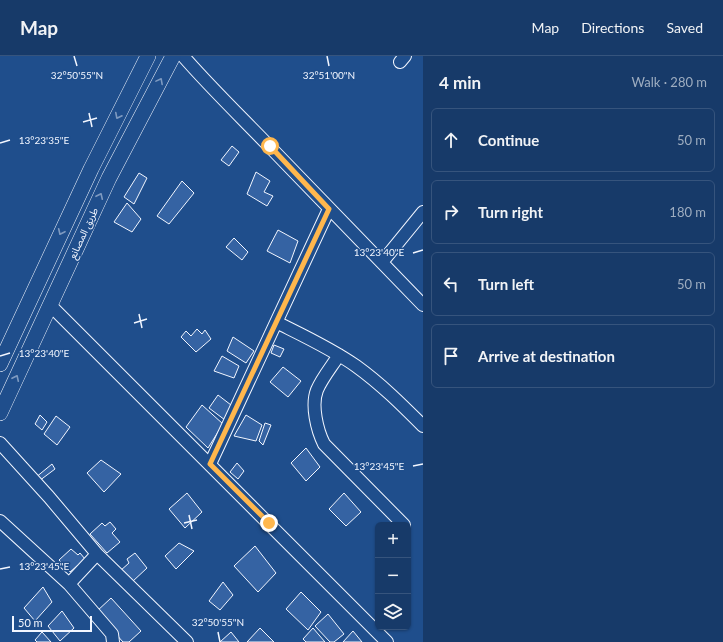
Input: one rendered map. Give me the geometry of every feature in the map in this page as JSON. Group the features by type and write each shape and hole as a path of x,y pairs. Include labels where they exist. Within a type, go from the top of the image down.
{"main road":[{"name":"طريق المصانع","path":"0,364 87,176 148,56"},
{"name":"طريق المصانع","path":"0,414 109,178 173,56"}],"street":[{"path":"183,56 363,245 383,261 423,305"},
{"path":"210,464 278,323 329,209"},
{"path":"383,261 423,212"},
{"path":"50,305 387,642"},
{"path":"278,323 338,355 377,382 423,426"},
{"path":"338,355 317,390 316,397 320,436 324,444 401,522"},
{"path":"0,443 49,497 97,554 187,642"},
{"path":"0,520 69,584 112,634 113,642"},
{"path":"69,584 97,554"}],"building":[{"path":"232,146 239,152 229,166 221,160"},
{"path":"256,172 270,181 264,192 273,196 267,206 247,194"},
{"path":"139,173 147,178 134,204 124,197"},
{"path":"182,181 194,193 169,224 157,216"},
{"path":"127,203 141,219 132,232 114,222"},
{"path":"278,230 298,241 290,263 267,251"},
{"path":"234,238 248,252 242,260 226,247"},
{"path":"197,329 202,334 205,330 211,339 196,352 181,337 186,331 191,336"},
{"path":"233,337 254,351 246,363 227,351"},
{"path":"274,345 284,349 280,357 271,353"},
{"path":"222,356 239,366 234,378 214,371"},
{"path":"283,367 301,381 288,397 270,382"},
{"path":"218,395 231,405 225,420 209,408"},
{"path":"202,405 223,424 208,448 186,427"},
{"path":"40,415 47,422 42,430 35,424"},
{"path":"246,415 262,425 256,441 234,436"},
{"path":"56,416 70,427 57,445 44,434"},
{"path":"265,423 271,425 263,445 259,441"},
{"path":"306,448 320,467 306,481 291,463"},
{"path":"101,460 121,474 104,492 87,473"},
{"path":"237,463 244,471 238,479 230,472"},
{"path":"52,464 55,469 39,481 35,478"},
{"path":"187,493 202,512 185,528 169,509"},
{"path":"344,493 361,512 346,526 329,509"},
{"path":"110,522 116,529 112,533 120,542 107,553 90,534 102,523 105,526"},
{"path":"179,543 194,551 176,569 165,556"},
{"path":"255,546 276,573 258,592 234,566"},
{"path":"71,549 78,555 80,553 85,559 70,572 59,560"},
{"path":"135,553 147,568 132,582 120,571 129,563 127,559"},
{"path":"223,582 233,595 220,610 209,601"},
{"path":"43,587 52,602 35,621 24,608"},
{"path":"301,592 321,612 308,630 286,609"},
{"path":"111,598 141,631 129,642 123,642 96,612"},
{"path":"62,611 74,628 60,641 48,626"},
{"path":"328,614 344,634 334,642 330,642 315,626"},
{"path":"260,628 274,642 247,642"},
{"path":"313,628 325,642 306,642 303,639"},
{"path":"353,631 362,642 343,642"},
{"path":"42,632 51,642 37,642 35,640"},
{"path":"231,632 239,642 220,642"}],"route":[{"path":"269,523 210,464 278,323 329,209 270,146"}]}
